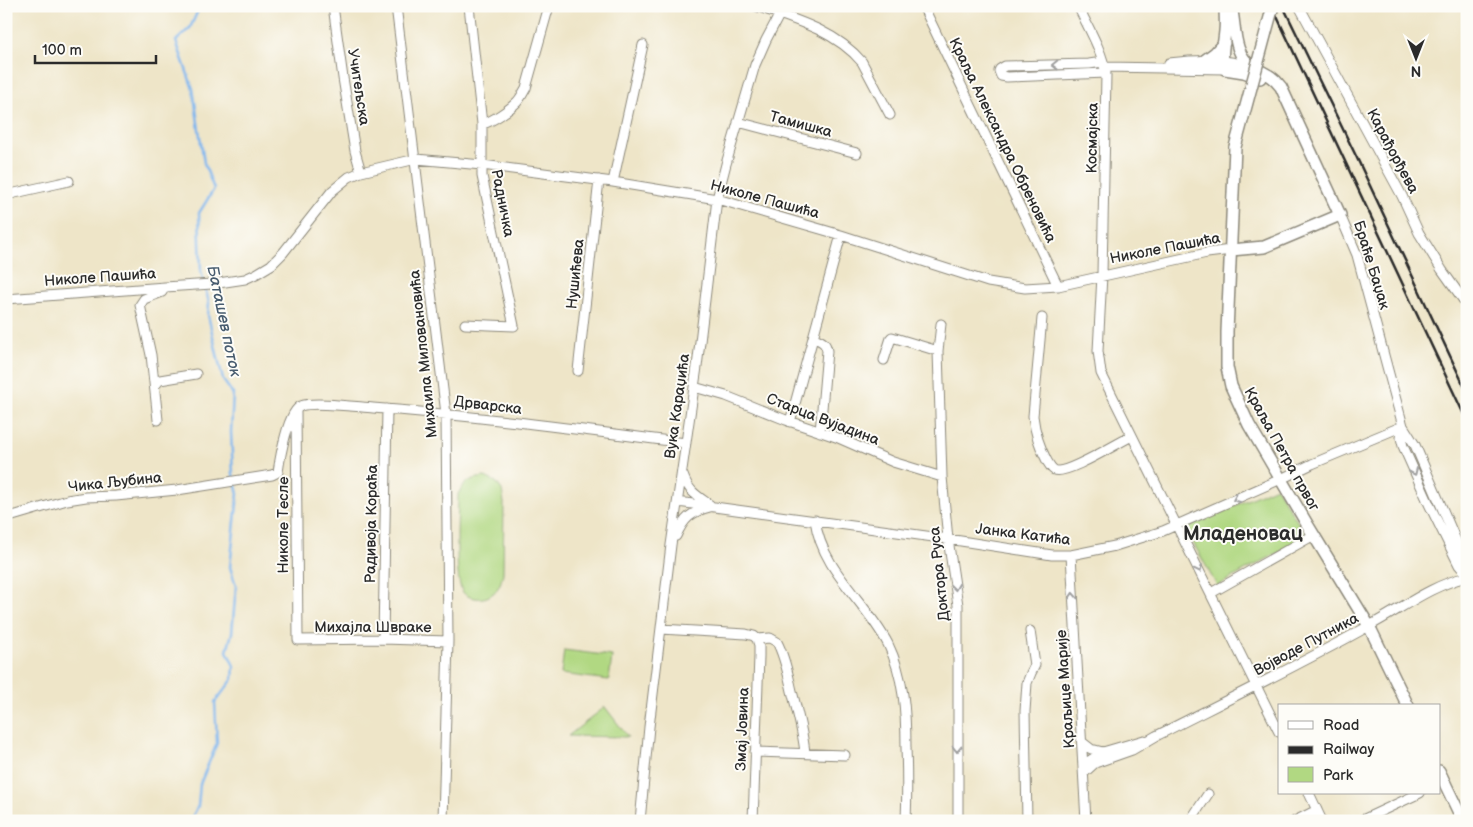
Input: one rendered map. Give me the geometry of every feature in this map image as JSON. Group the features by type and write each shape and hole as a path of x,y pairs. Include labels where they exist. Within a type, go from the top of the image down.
{"main road":[{"path":"1225,6 1224,43 1227,64"},
{"name":"Браће Баџак","path":"1231,6 1236,42 1241,55 1252,67 1266,73 1281,87 1340,215"},
{"name":"Краља Петра првог","path":"1273,6 1234,147 1226,363 1234,393 1249,425 1369,626 1407,704"},
{"path":"1227,64 1236,42"},
{"path":"1204,61 1224,43"},
{"path":"1227,64 1255,75 1282,92"},
{"name":"Николе Пашића","path":"1231,250 1253,249 1269,245 1340,215"},
{"path":"1442,783 1463,821"}],"street":[{"name":"Учитељска","path":"333,6 344,87 360,172"},
{"name":"Михаила Миловановића","path":"396,6 446,414 448,641 443,821"},
{"name":"Радничка","path":"465,324 514,326 482,176 482,124 469,6"},
{"path":"482,124 488,123 522,96 526,88 549,6"},
{"path":"756,6 782,10 830,35 856,54 890,115"},
{"name":"Краља Александра Обреновића","path":"923,6 1058,286"},
{"name":"Космајска","path":"1078,6 1105,67 1102,276"},
{"name":"Карађорђева","path":"1299,6 1402,196 1419,233 1467,305"},
{"name":"Вука Караџића","path":"640,821 661,629 717,200 755,65 782,10"},
{"path":"613,182 643,45"},
{"path":"1157,67 1177,62 1204,61 1252,67"},
{"path":"1105,67 1090,64 1005,66 999,71 1001,76 1007,77 1105,67 1227,64"},
{"name":"Тамишка","path":"738,122 857,153"},
{"name":"Николе Пашића","path":"6,299 212,284 245,279 271,265 332,191 349,177 360,172 416,159 482,165 599,180 717,200 841,235 988,282 1025,288 1058,286 1207,253 1231,250"},
{"name":"Нушићева","path":"578,372 599,180"},
{"path":"6,195 70,181"},
{"name":"Браће Баџак","path":"1340,215 1357,255 1403,426 1415,445 1467,566"},
{"path":"790,422 841,235"},
{"path":"1102,276 1098,351 1101,373 1278,730"},
{"path":"158,420 149,342 140,305 144,298 162,292 165,286"},
{"path":"1042,318 1032,416 1040,448 1051,467 1056,471 1064,470 1088,460 1132,436"},
{"name":"Доктора Руса","path":"942,324 938,351 942,477 948,539 958,605 958,821"},
{"path":"884,360 890,338 892,337 938,351"},
{"path":"814,338 826,344 827,351 820,432"},
{"path":"155,385 160,380 196,374"},
{"name":"Старца Вујадина","path":"694,387 726,396 790,422 836,437 894,462 942,477"},
{"name":"Дрварска","path":"296,410 299,406 303,405 325,404 387,409 446,414 686,443"},
{"name":"Радивоја Кораћа","path":"383,639 387,409"},
{"name":"Чика Љубина","path":"6,518 67,500 177,490 272,475 278,472 282,446 292,414 296,410"},
{"name":"Николе Тесле","path":"296,410 298,640"},
{"name":"Браће Баџак","path":"1403,426 1402,446 1459,565 1467,575"},
{"name":"Јанка Катића","path":"678,502 1052,555 1071,555 1115,546 1178,525 1320,460 1403,426"},
{"path":"682,471 688,487 694,494 712,507"},
{"path":"672,545 684,521 692,513 712,507"},
{"path":"815,520 820,540 831,566 878,627 897,665 905,709 906,821"},
{"path":"1211,593 1314,535"},
{"name":"Краљице Марије","path":"1071,555 1086,821"},
{"name":"Војводе Путника","path":"1084,770 1095,763 1132,750 1369,626 1431,591 1467,575"},
{"path":"661,629 746,634 757,639 770,638 777,642 784,660 805,753"},
{"path":"1027,821 1025,711 1027,684 1035,665 1030,631"},
{"name":"Михајла Швраке","path":"298,640 383,639 448,641"},
{"name":"Змај Јовина","path":"753,821 759,656 757,639"},
{"name":"Војводе Путника","path":"1084,770 1088,761 1103,752 1156,736"},
{"path":"1082,742 1091,749 1103,752"},
{"path":"755,752 845,755"},
{"path":"1190,821 1208,794"},
{"path":"1309,794 1322,821"},
{"path":"1360,821 1418,794"},
{"path":"1295,821 1317,810"}],"green space":[{"path":"485,477 496,482 502,490 504,503 503,573 500,584 494,593 484,598 477,598 470,597 464,593 460,583 457,559 458,494 468,481"},
{"path":"1276,487 1307,537 1217,586 1185,528"},
{"path":"564,650 612,656 609,680 561,674"},
{"path":"605,707 628,737 568,736"}],"waterway":[{"name":"Баташев поток","path":"190,821 198,806 200,784 217,743 215,702 233,679 234,666 227,651 232,633 236,586 230,567 238,494 233,474 231,432 233,394 223,380 208,315 209,303 201,271 199,213 214,189 204,163 193,89 176,41 190,28 200,6"}],"railway":[{"path":"1272,6 1467,421"},
{"path":"1283,6 1467,392"}],"district":[{"name":"Младеновац","path":"1243,533"}]}
